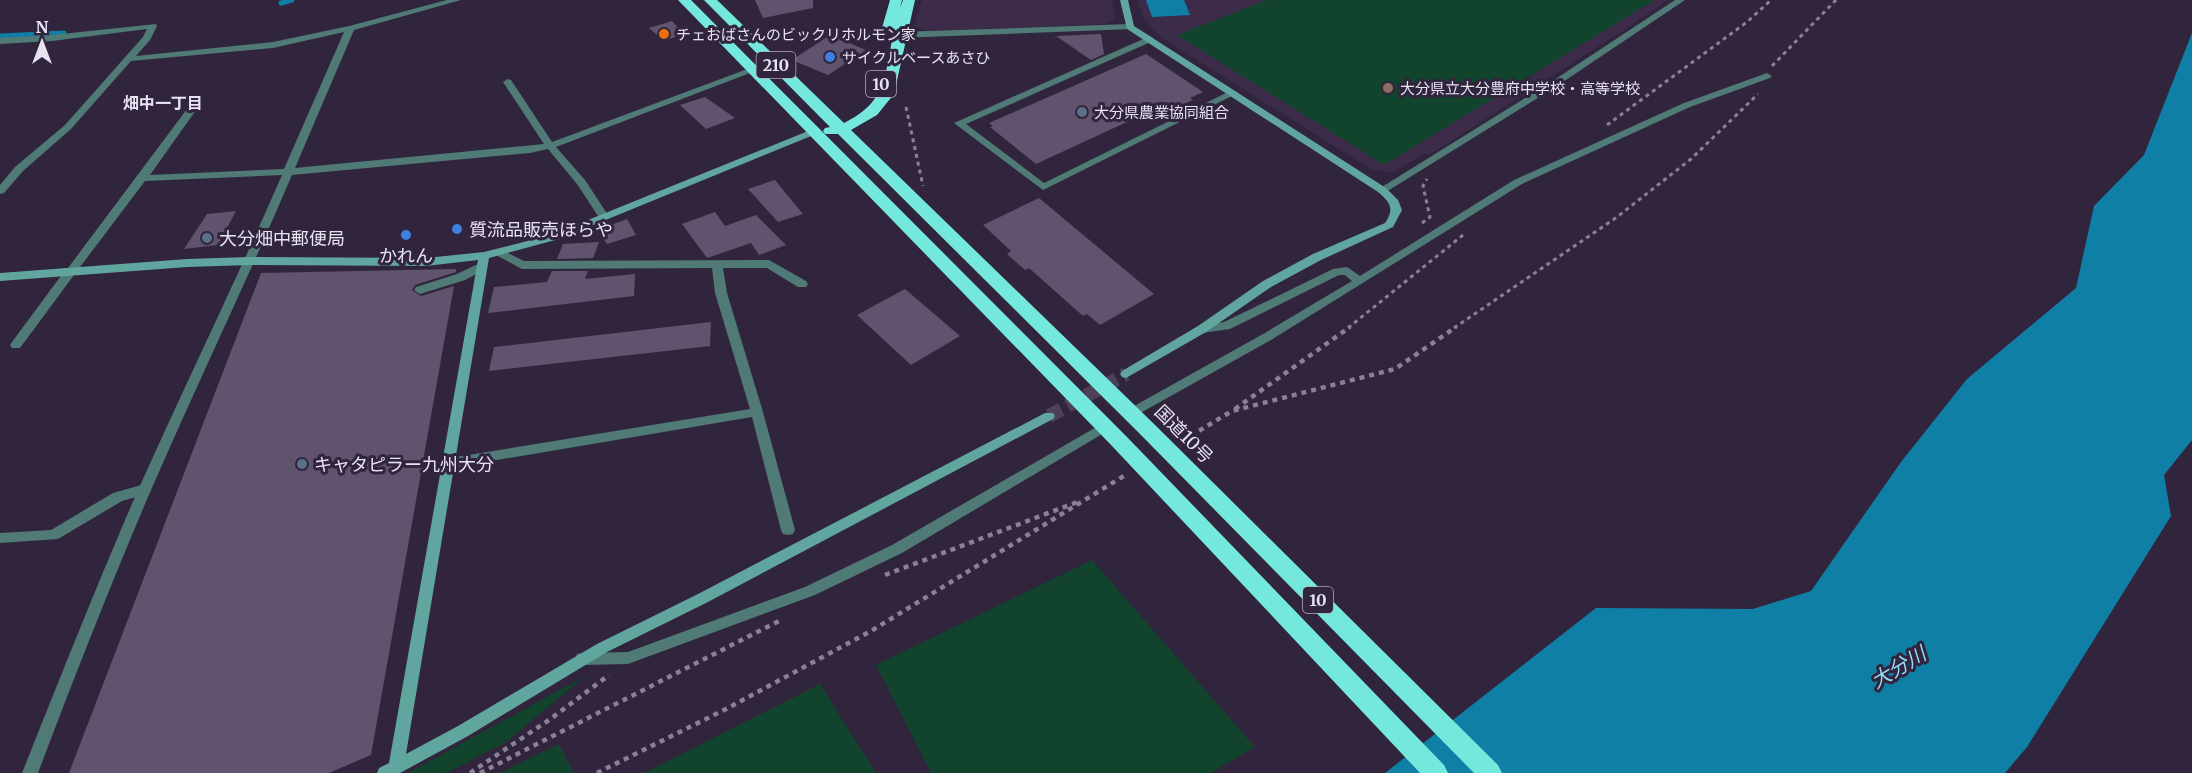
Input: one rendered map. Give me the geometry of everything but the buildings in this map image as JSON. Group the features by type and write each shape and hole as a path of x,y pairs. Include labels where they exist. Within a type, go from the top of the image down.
{"highway":[{"name":"210","path":"684,0 813,132"},
{"name":"210","path":"710,0 839,127"},
{"name":"10","path":"839,127 865,106 878,91 896,0"},
{"name":"10","path":"813,132 839,127 877,109 887,96 892,81 899,35 909,0"},
{"name":"国道10号","path":"839,127 1138,420 1490,773"},
{"name":"10","path":"813,132 1112,434 1436,773"}],"street":[{"path":"129,59 273,45 457,0"},
{"path":"1124,0 1130,27"},
{"path":"1382,190 1554,84 1681,0"},
{"path":"0,41 52,38 153,26 147,38 68,126 19,169 0,191"},
{"path":"899,35 1130,27 1382,190 1395,201 1397,209 1389,225 1317,257 1267,284 1202,329 1125,374"},
{"path":"30,773 96,604 145,489 250,261 286,171 315,114 350,28"},
{"path":"1150,39 959,123 1043,187 1233,93"},
{"path":"142,178 286,171 530,150 550,146 753,70"},
{"path":"1138,420 1267,337 1518,182 1687,105 1767,76"},
{"path":"508,82 550,146 581,182 604,217"},
{"path":"16,345 196,103"},
{"path":"420,290 461,277 483,261 500,253 537,243 813,132"},
{"path":"500,253 522,265 769,264 802,284"},
{"path":"0,277 250,261 483,261"},
{"path":"391,770 450,463 483,261"},
{"path":"717,264 721,293 757,412 788,530"},
{"path":"1202,329 1226,326 1337,272 1347,271 1360,280"},
{"path":"450,463 757,412"},
{"path":"391,770 463,731 582,659 925,483 1049,416"},
{"path":"582,659 628,658 781,602 838,578 1112,434"},
{"path":"0,538 53,535 118,497 145,489"}],"path":[{"path":"1607,125 1747,22 1771,0"},
{"path":"1232,411 1395,369 1617,217 1691,159 1759,93 1774,62 1836,0"},
{"path":"906,107 924,194"},
{"path":"1421,223 1430,217 1423,186 1426,180 1443,166 1442,162 1435,157"},
{"path":"1181,442 1232,411 1331,342 1463,235 1452,224"},
{"path":"597,773 726,709 871,631 1130,473"},
{"path":"878,578 1089,498"},
{"path":"480,773 788,617"},
{"path":"470,773 597,686 628,658"}],"shaded area":[{"path":"922,0 1112,0 1115,18 1105,24 926,31 914,26"},
{"name":"大分県立大分豊府中学校・高等学校","path":"1138,0 1667,0 1429,155 1424,153 1392,173 1371,169 1162,38 1143,18"}],"green space":[{"name":"大分県立大分豊府中学校・高等学校","path":"1267,0 1653,1 1384,165 1177,35"},
{"path":"1092,560 1255,747 1211,773 931,773 876,665"},
{"path":"585,676 505,743 446,773 408,773"},
{"path":"820,684 876,773 644,773"},
{"path":"559,744 574,773 500,773 504,771"}],"water":[{"path":"1146,0 1184,0 1190,15 1152,17"},
{"name":"大分川","path":"2192,33 2192,440 2164,475 2171,516 2027,747 2005,773 1385,773 1596,608 1753,609 1811,591 1901,462 1967,379 2076,288 2094,206 2144,155"}],"waterway":[{"path":"281,3 292,0"},
{"path":"0,36 64,33"}],"tunnel":[{"path":"1049,416 1126,374"}],"place":[{"name":"チェおばさんのビックリホルモン家","path":"664,34"},
{"name":"サイクルベースあさひ","path":"830,57"},
{"name":"大分県立大分豊府中学校・高等学校","path":"1388,88"},
{"name":"大分県農業協同組合","path":"1082,112"},
{"name":"質流品販売ほらや","path":"457,229"},
{"name":"かれん","path":"406,235"},
{"name":"大分畑中郵便局","path":"207,238"},
{"name":"キャタピラー九州大分","path":"302,464"}],"district":[{"name":"畑中一丁目","path":"163,103"}]}
